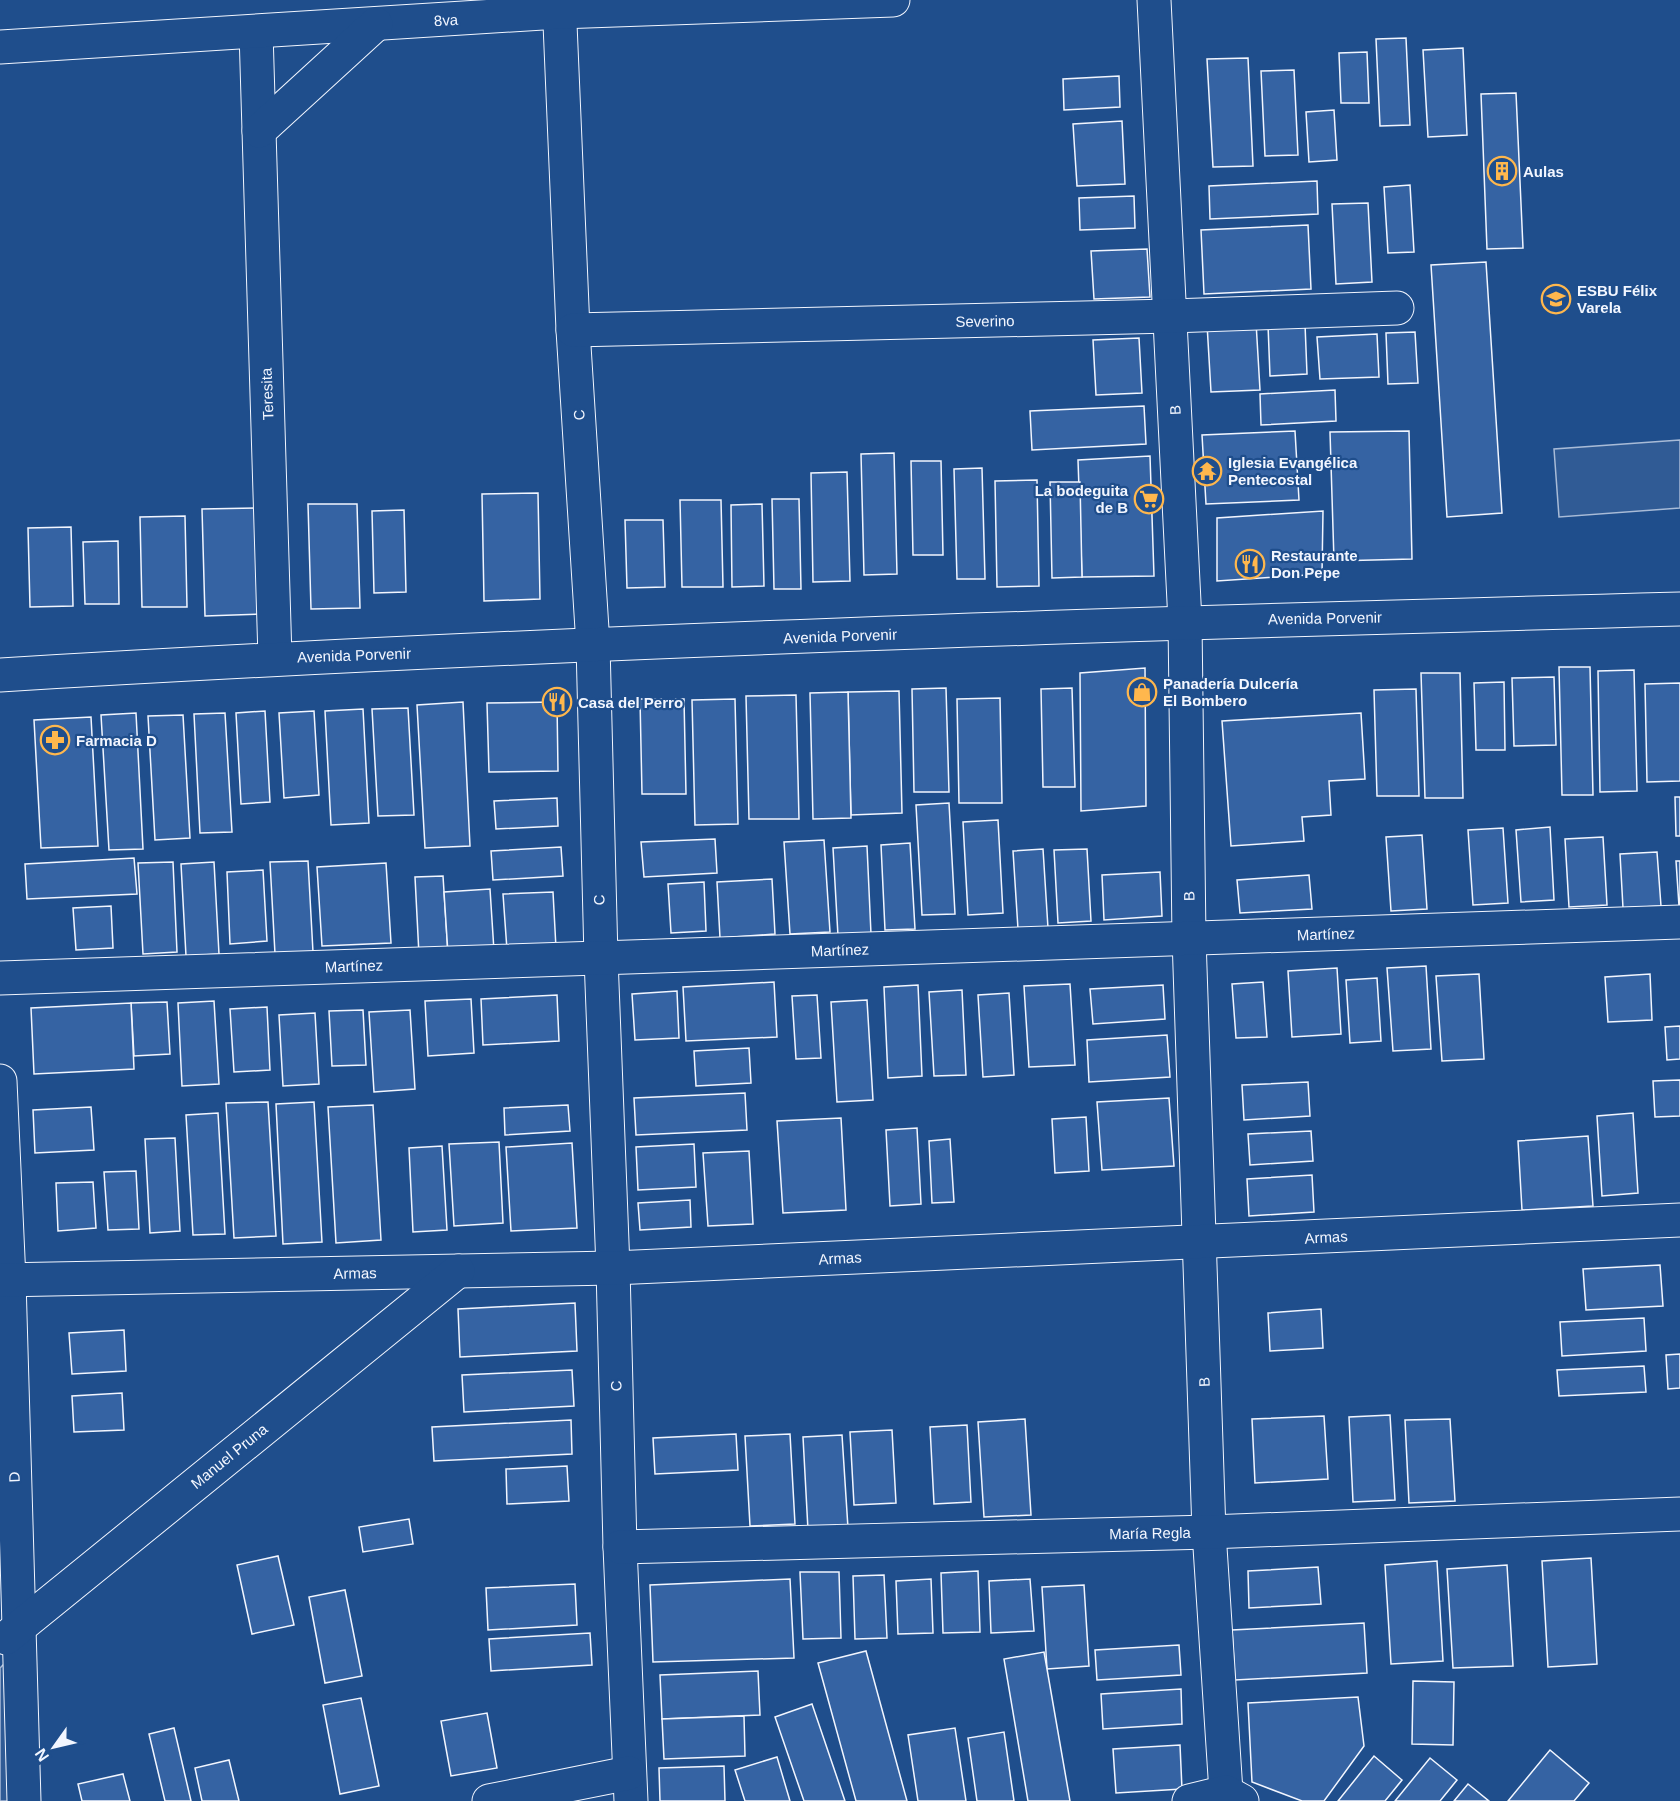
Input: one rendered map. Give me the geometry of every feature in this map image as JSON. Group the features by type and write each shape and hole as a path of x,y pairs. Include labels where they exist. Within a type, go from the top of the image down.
{"street":[{"name":"8va","path":"0,47 375,24 559,6 893,0"},
{"name":"B","path":"1154,0 1185,622 1189,938 1209,1532 1234,1796"},
{"name":"C","path":"559,6 573,330 593,645 620,1547 630,1787"},
{"path":"259,130 375,24"},
{"name":"Teresita","path":"256,32 275,658"},
{"name":"Severino","path":"573,330 1171,316 1397,308"},
{"name":"Avenida Porvenir","path":"0,675 275,658 593,645 1185,622 1680,609"},
{"name":"Martínez","path":"0,978 1680,922"},
{"name":"D","path":"0,1081 9,1635 24,1801"},
{"name":"Armas","path":"5,1280 613,1268 1680,1220"},
{"name":"Manuel Pruna","path":"9,1635 459,1271"},
{"name":"María Regla","path":"620,1547 1209,1532 1680,1514"},
{"path":"489,1801 630,1787"},
{"path":"1189,1801 1234,1796"}],"shaded area":[{"path":"1680,440 1680,508 1559,517 1554,449"},
{"path":"4,1664 11,1801 0,1801 0,1668"}],"building":[{"path":"1406,38 1410,125 1380,126 1376,39"},
{"path":"1463,48 1467,135 1428,137 1423,50"},
{"path":"1367,52 1369,103 1341,103 1339,53"},
{"path":"1248,58 1253,166 1213,167 1207,59"},
{"path":"1294,70 1298,155 1265,156 1261,71"},
{"path":"1119,76 1120,107 1064,110 1063,79"},
{"name":"Aulas","path":"1516,93 1523,248 1487,249 1481,94"},
{"path":"1334,110 1337,160 1309,162 1306,112"},
{"path":"1122,121 1125,184 1077,186 1073,124"},
{"path":"1317,181 1318,214 1210,219 1209,186"},
{"path":"1410,185 1414,252 1388,253 1384,187"},
{"path":"1134,196 1135,228 1080,230 1079,198"},
{"path":"1368,203 1372,282 1336,284 1332,204"},
{"path":"1308,225 1311,289 1204,294 1201,230"},
{"path":"1147,249 1150,297 1094,299 1091,251"},
{"path":"1486,262 1502,513 1447,517 1431,265"},
{"path":"1256,322 1260,390 1211,392 1207,324"},
{"path":"1305,324 1307,374 1270,376 1268,325"},
{"path":"1415,332 1418,383 1388,384 1386,333"},
{"path":"1377,334 1379,377 1320,379 1317,337"},
{"path":"1139,338 1142,393 1096,395 1093,340"},
{"path":"1335,390 1336,421 1261,425 1260,394"},
{"path":"1144,406 1146,444 1032,450 1030,411"},
{"path":"1295,431 1299,500 1206,504 1202,435"},
{"path":"1409,431 1412,559 1334,561 1330,432"},
{"path":"894,453 897,574 864,575 861,454"},
{"path":"1150,456 1154,576 1082,577 1078,460"},
{"path":"911,461 941,461 943,555 913,555"},
{"path":"982,468 985,579 957,579 954,469"},
{"path":"847,472 850,581 813,582 811,473"},
{"path":"1037,480 1039,586 997,587 995,481"},
{"path":"1050,482 1080,482 1082,577 1052,578"},
{"path":"538,493 540,599 484,601 482,494"},
{"path":"772,499 799,499 801,589 774,589"},
{"path":"680,500 721,500 723,587 682,587"},
{"path":"308,504 357,504 360,608 311,609"},
{"path":"762,504 764,586 732,587 731,505"},
{"path":"257,508 260,614 205,616 202,509"},
{"path":"404,510 406,592 374,593 372,511"},
{"path":"1323,511 1322,574 1217,581 1217,518"},
{"path":"185,516 187,607 142,607 140,517"},
{"path":"625,520 663,520 665,587 627,588"},
{"path":"71,527 73,606 30,607 28,528"},
{"path":"118,541 119,604 85,604 83,542"},
{"path":"1559,667 1590,667 1593,795 1562,795"},
{"path":"1145,668 1146,806 1081,811 1080,673"},
{"path":"1634,670 1637,791 1600,792 1598,671"},
{"path":"1421,673 1460,673 1463,798 1425,798"},
{"path":"1554,677 1556,745 1514,746 1512,678"},
{"path":"1504,682 1505,750 1476,750 1474,683"},
{"path":"1680,683 1680,781 1647,782 1645,684"},
{"path":"946,688 949,792 914,792 912,689"},
{"path":"1072,688 1075,787 1043,787 1041,689"},
{"path":"1416,689 1419,796 1377,796 1374,690"},
{"path":"899,691 902,813 851,815 848,692"},
{"path":"848,692 851,818 813,819 810,693"},
{"path":"796,695 799,819 749,819 746,696"},
{"path":"1000,698 1002,803 959,803 957,699"},
{"path":"640,699 684,699 686,794 642,794"},
{"path":"735,699 738,824 695,825 692,700"},
{"path":"463,702 470,846 425,848 417,705"},
{"path":"557,702 558,771 489,772 487,703"},
{"path":"408,708 414,815 378,816 372,709"},
{"path":"363,709 369,823 331,825 325,711"},
{"path":"265,711 270,802 241,804 236,713"},
{"path":"314,711 319,795 284,798 279,713"},
{"path":"136,713 143,849 109,850 101,715"},
{"path":"225,713 232,832 200,833 194,714"},
{"path":"1361,713 1365,779 1329,781 1331,815 1302,817 1304,841 1231,846 1222,721"},
{"path":"183,715 190,838 155,840 148,716"},
{"path":"91,717 98,846 41,848 34,720"},
{"path":"1675,797 1680,797 1680,836 1676,836"},
{"path":"557,798 558,826 496,829 494,801"},
{"path":"949,803 955,914 922,915 916,805"},
{"path":"998,820 1003,913 968,915 963,822"},
{"path":"1550,827 1554,900 1521,902 1516,830"},
{"path":"1503,828 1508,903 1473,905 1468,830"},
{"path":"1422,835 1427,909 1391,911 1386,837"},
{"path":"1603,837 1607,905 1569,907 1565,839"},
{"path":"715,839 717,873 644,877 641,842"},
{"path":"824,840 830,932 790,934 784,842"},
{"path":"910,843 915,929 885,930 881,845"},
{"path":"867,846 871,934 838,936 833,848"},
{"path":"561,847 563,876 493,880 491,851"},
{"path":"1043,849 1048,928 1018,929 1013,851"},
{"path":"1087,849 1091,921 1058,923 1054,850"},
{"path":"1657,852 1661,906 1623,908 1620,854"},
{"path":"134,858 137,894 27,899 25,864"},
{"path":"308,861 313,952 275,954 270,862"},
{"path":"1676,861 1680,861 1680,906 1679,906"},
{"path":"173,862 177,952 143,954 138,863"},
{"path":"214,862 219,954 186,956 181,864"},
{"path":"386,863 391,943 322,946 317,867"},
{"path":"263,870 267,941 230,944 227,872"},
{"path":"1160,872 1162,916 1104,920 1102,875"},
{"path":"1309,875 1312,909 1240,913 1237,880"},
{"path":"443,876 448,954 419,955 415,877"},
{"path":"772,879 775,934 720,938 717,882"},
{"path":"704,882 706,931 671,933 668,884"},
{"path":"490,889 494,951 448,954 444,892"},
{"path":"553,892 556,948 507,950 503,894"},
{"path":"111,906 113,948 76,950 73,908"},
{"path":"1426,966 1431,1049 1393,1051 1387,968"},
{"path":"1337,968 1341,1034 1292,1037 1288,971"},
{"path":"1479,974 1484,1059 1442,1061 1436,976"},
{"path":"1650,974 1652,1020 1608,1022 1605,977"},
{"path":"1377,978 1381,1041 1350,1043 1346,980"},
{"path":"774,982 777,1037 686,1041 683,987"},
{"path":"1263,982 1267,1037 1236,1038 1232,984"},
{"path":"1070,984 1075,1065 1029,1067 1024,986"},
{"path":"918,985 922,1076 888,1078 884,987"},
{"path":"1163,985 1165,1019 1093,1024 1090,989"},
{"path":"962,990 966,1075 934,1076 929,992"},
{"path":"677,991 679,1038 635,1040 632,994"},
{"path":"1009,993 1014,1075 983,1077 978,995"},
{"path":"557,995 559,1041 483,1045 481,999"},
{"path":"817,995 821,1058 796,1059 792,996"},
{"path":"471,999 474,1053 428,1056 425,1001"},
{"path":"867,1000 873,1100 837,1102 831,1002"},
{"path":"214,1001 219,1084 182,1086 178,1003"},
{"path":"167,1002 170,1054 134,1056 131,1003"},
{"path":"131,1003 134,1069 34,1074 31,1008"},
{"path":"267,1007 270,1070 234,1072 230,1009"},
{"path":"363,1010 366,1065 332,1066 329,1011"},
{"path":"410,1010 415,1089 374,1092 369,1012"},
{"path":"315,1013 319,1084 283,1086 279,1015"},
{"path":"1680,1026 1680,1059 1667,1060 1665,1027"},
{"path":"1167,1035 1170,1077 1089,1082 1087,1040"},
{"path":"749,1048 751,1083 696,1086 694,1051"},
{"path":"1680,1080 1680,1116 1655,1117 1653,1081"},
{"path":"1308,1082 1310,1116 1244,1120 1242,1085"},
{"path":"745,1093 747,1130 636,1135 634,1098"},
{"path":"1169,1098 1174,1166 1102,1170 1097,1102"},
{"path":"268,1102 276,1236 234,1238 226,1103"},
{"path":"314,1102 322,1242 283,1244 276,1104"},
{"path":"373,1105 381,1240 336,1243 328,1107"},
{"path":"568,1105 570,1131 505,1135 504,1108"},
{"path":"91,1107 94,1150 35,1153 33,1110"},
{"path":"218,1113 225,1234 193,1235 186,1115"},
{"path":"1633,1113 1638,1193 1602,1196 1597,1116"},
{"path":"1086,1117 1089,1171 1055,1173 1052,1119"},
{"path":"841,1118 846,1210 783,1213 777,1121"},
{"path":"917,1128 921,1204 890,1206 886,1130"},
{"path":"1311,1131 1313,1161 1250,1165 1248,1134"},
{"path":"1588,1136 1593,1206 1522,1210 1518,1141"},
{"path":"175,1138 180,1231 150,1233 145,1139"},
{"path":"950,1139 954,1202 932,1203 929,1141"},
{"path":"499,1142 503,1223 454,1226 449,1144"},
{"path":"572,1143 577,1228 511,1231 506,1147"},
{"path":"694,1144 696,1187 638,1190 636,1147"},
{"path":"442,1146 447,1230 413,1232 409,1148"},
{"path":"749,1151 753,1224 708,1226 703,1153"},
{"path":"136,1171 139,1229 108,1230 104,1172"},
{"path":"1312,1175 1314,1212 1249,1216 1247,1179"},
{"path":"93,1182 96,1228 58,1231 56,1183"},
{"path":"690,1200 691,1227 640,1230 638,1203"},
{"path":"1660,1265 1663,1306 1586,1310 1583,1269"},
{"path":"575,1303 577,1351 460,1357 458,1309"},
{"path":"1321,1309 1323,1348 1270,1351 1268,1313"},
{"path":"1644,1318 1646,1351 1562,1356 1560,1322"},
{"path":"124,1330 126,1371 72,1374 69,1333"},
{"path":"1680,1354 1680,1388 1668,1389 1666,1355"},
{"path":"1644,1366 1646,1392 1559,1396 1557,1370"},
{"path":"572,1370 574,1406 464,1412 462,1375"},
{"path":"122,1393 124,1430 74,1432 72,1396"},
{"path":"1390,1415 1395,1500 1353,1502 1349,1417"},
{"path":"1324,1416 1328,1479 1255,1483 1252,1419"},
{"path":"1025,1419 1031,1515 984,1517 978,1422"},
{"path":"1450,1419 1455,1501 1409,1503 1405,1420"},
{"path":"571,1420 572,1454 434,1461 432,1427"},
{"path":"967,1425 971,1502 934,1504 930,1427"},
{"path":"892,1430 896,1503 854,1505 850,1432"},
{"path":"736,1434 738,1470 655,1474 653,1438"},
{"path":"790,1434 795,1524 750,1526 745,1436"},
{"path":"842,1435 848,1528 808,1530 803,1437"},
{"path":"567,1466 569,1501 507,1504 506,1469"},
{"path":"409,1519 413,1544 363,1552 359,1527"},
{"path":"278,1556 294,1625 252,1634 237,1565"},
{"path":"1591,1558 1597,1664 1548,1667 1542,1561"},
{"path":"1437,1561 1443,1661 1391,1664 1385,1565"},
{"path":"1507,1565 1513,1666 1453,1668 1447,1569"},
{"path":"1318,1567 1321,1604 1249,1608 1248,1571"},
{"path":"978,1571 980,1632 943,1633 941,1573"},
{"path":"800,1572 839,1572 841,1638 803,1639"},
{"path":"884,1575 887,1638 855,1639 853,1576"},
{"path":"790,1579 794,1658 653,1662 650,1585"},
{"path":"931,1579 933,1633 898,1634 896,1581"},
{"path":"1030,1579 1034,1631 991,1633 989,1581"},
{"path":"575,1584 577,1625 488,1630 486,1588"},
{"path":"1084,1585 1089,1666 1047,1669 1042,1587"},
{"path":"345,1590 362,1676 325,1683 309,1597"},
{"path":"1364,1623 1367,1673 1235,1680 1232,1630"},
{"path":"590,1633 592,1665 491,1671 489,1639"},
{"path":"1179,1645 1181,1675 1097,1680 1095,1650"},
{"path":"866,1651 907,1801 856,1801 818,1663"},
{"path":"1044,1652 1070,1801 1028,1801 1004,1659"},
{"path":"758,1671 760,1715 662,1719 660,1675"},
{"path":"1413,1681 1454,1682 1453,1745 1412,1744"},
{"path":"1181,1689 1182,1724 1103,1729 1101,1694"},
{"path":"1358,1697 1364,1746 1324,1801 1302,1801 1252,1782 1248,1703"},
{"path":"361,1698 379,1786 340,1794 323,1705"},
{"path":"812,1704 845,1801 804,1801 775,1717"},
{"path":"487,1713 497,1768 451,1776 441,1721"},
{"path":"744,1716 745,1756 664,1759 662,1719"},
{"path":"174,1728 191,1801 165,1801 149,1734"},
{"path":"955,1728 966,1801 918,1801 908,1735"},
{"path":"1004,1732 1014,1801 977,1801 968,1738"},
{"path":"1180,1745 1182,1789 1116,1793 1113,1749"},
{"path":"1550,1750 1589,1783 1574,1801 1508,1801"},
{"path":"1374,1756 1402,1780 1385,1801 1338,1801"},
{"path":"777,1757 790,1801 745,1801 735,1770"},
{"path":"1430,1758 1457,1780 1440,1801 1395,1801"},
{"path":"229,1760 239,1801 202,1801 195,1768"},
{"path":"724,1766 725,1801 660,1801 659,1768"},
{"path":"123,1774 130,1801 82,1801 78,1784"},
{"path":"1468,1784 1489,1801 1454,1801"}],"place":[{"name":"Aulas","path":"1502,171"},
{"name":"ESBU Félix Varela","path":"1556,299"},
{"name":"Iglesia Evangélica Pentecostal","path":"1207,471"},
{"name":"La bodeguita de B","path":"1149,499"},
{"name":"Restaurante Don Pepe","path":"1250,564"},
{"name":"Panadería Dulcería El Bombero","path":"1142,692"},
{"name":"Casa del Perro","path":"557,702"},
{"name":"Farmacia D","path":"55,740"}]}
